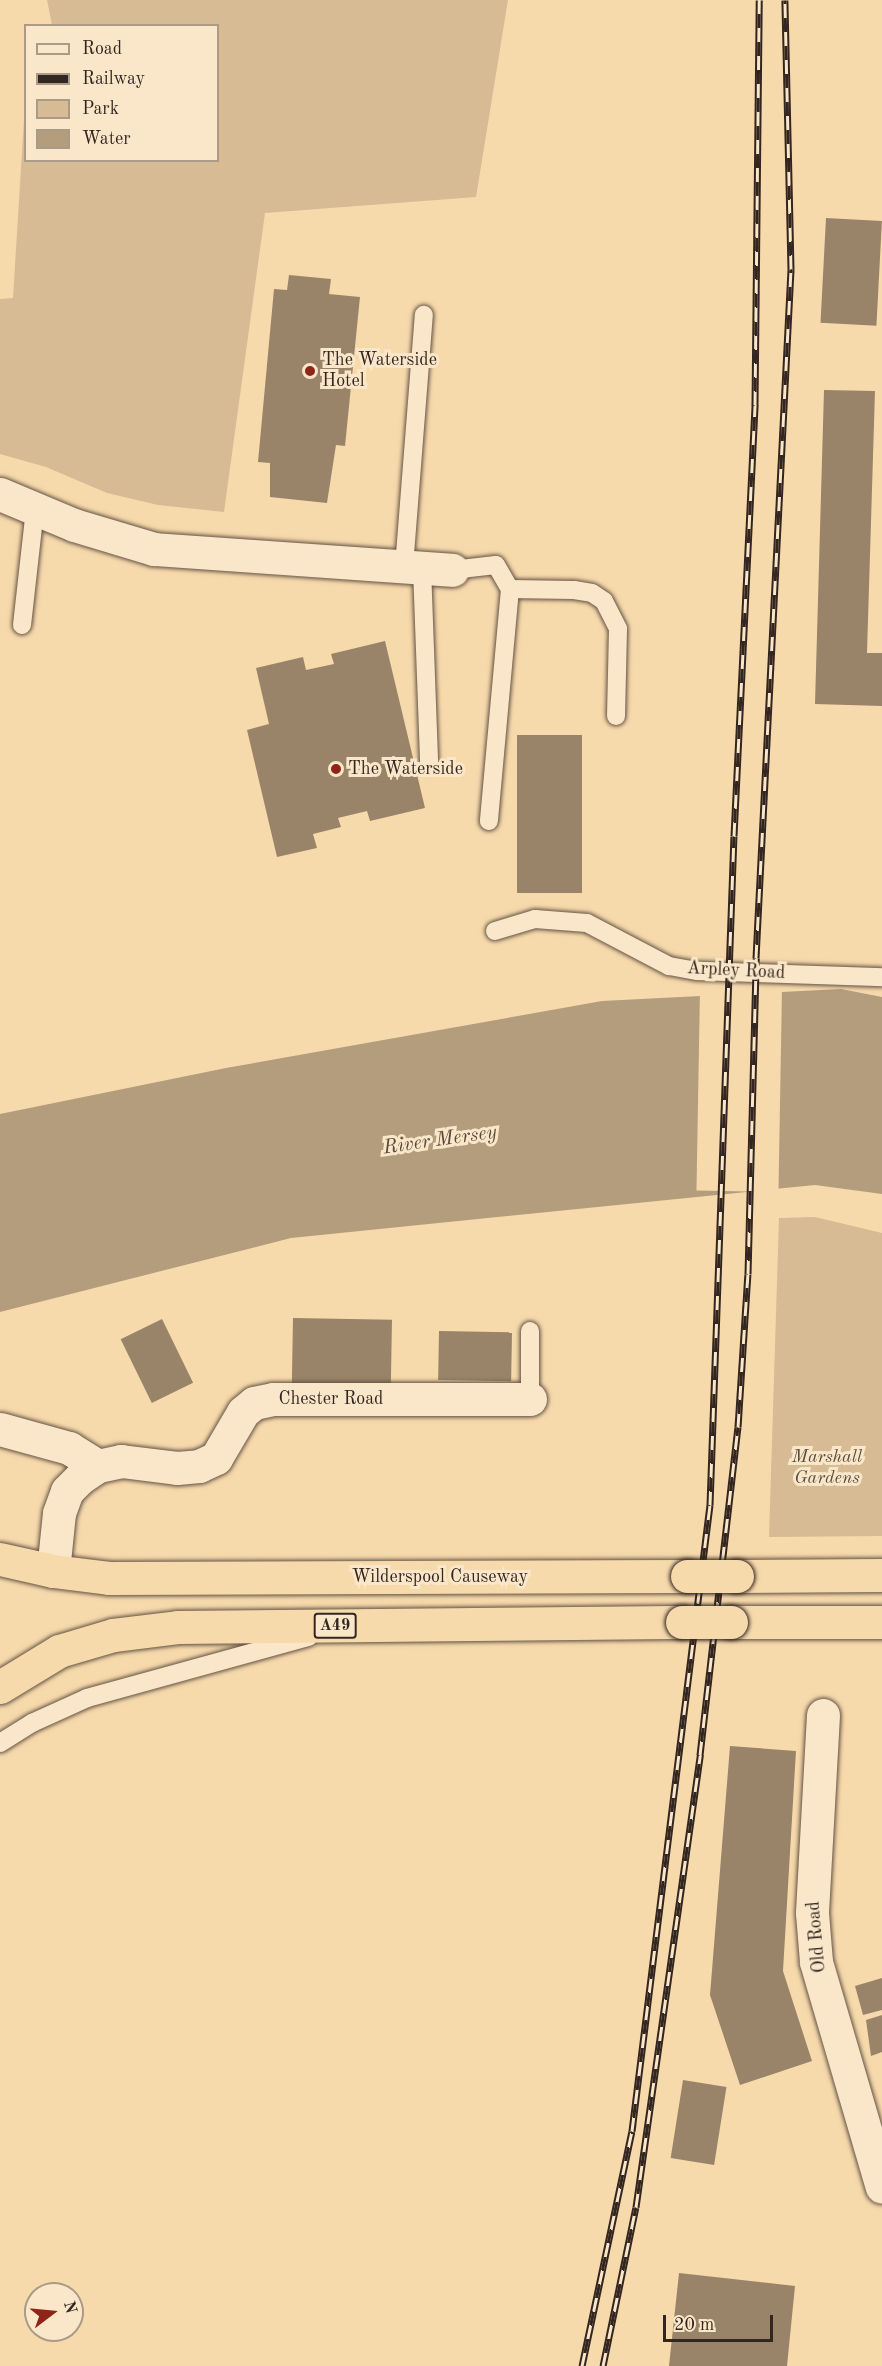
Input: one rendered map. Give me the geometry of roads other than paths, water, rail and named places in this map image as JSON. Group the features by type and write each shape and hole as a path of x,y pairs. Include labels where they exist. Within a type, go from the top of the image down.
{"highway":[{"name":"Wilderspool Causeway","path":"0,1559 53,1571 109,1578 882,1575"},
{"name":"A49","path":"0,1687 59,1651 113,1635 178,1627 882,1622"}],"street":[{"path":"0,494 74,525 154,549 426,568"},
{"name":"Chester Road","path":"98,1466 121,1461 177,1468 200,1466 216,1458 227,1445 243,1412 254,1403 273,1399 530,1399"},
{"path":"0,1429 69,1448 98,1466 67,1491 59,1513 53,1571"},
{"name":"Old Road","path":"823,1715 812,1913 816,1962 882,2187"}],"lane":[{"path":"424,315 429,763"},
{"path":"22,625 35,509"},
{"path":"426,568 496,565 510,590 489,821"},
{"path":"510,590 574,590 592,593 604,601 618,629 616,716"},
{"name":"Arpley Road","path":"495,931 536,920 587,923 669,966 698,971 882,976"},
{"name":"Chester Road","path":"530,1331 530,1399"},
{"path":"0,1743 87,1698 348,1626"}],"water":[{"name":"River Mersey","path":"841,989 882,997 882,1194 815,1185 291,1238 0,1312 0,1114 226,1068 602,1001"}],"railway":[{"path":"582,2366 632,2131 710,1505 734,836 755,405 759,0"},
{"path":"603,2366 636,2207 700,1755 738,1427 748,1274 756,958 791,269 785,0"}],"place":[{"name":"The Waterside Hotel","path":"310,371"},
{"name":"The Waterside","path":"336,769"}],"park label":[{"name":"Marshall Gardens","path":"827,1468"}]}
